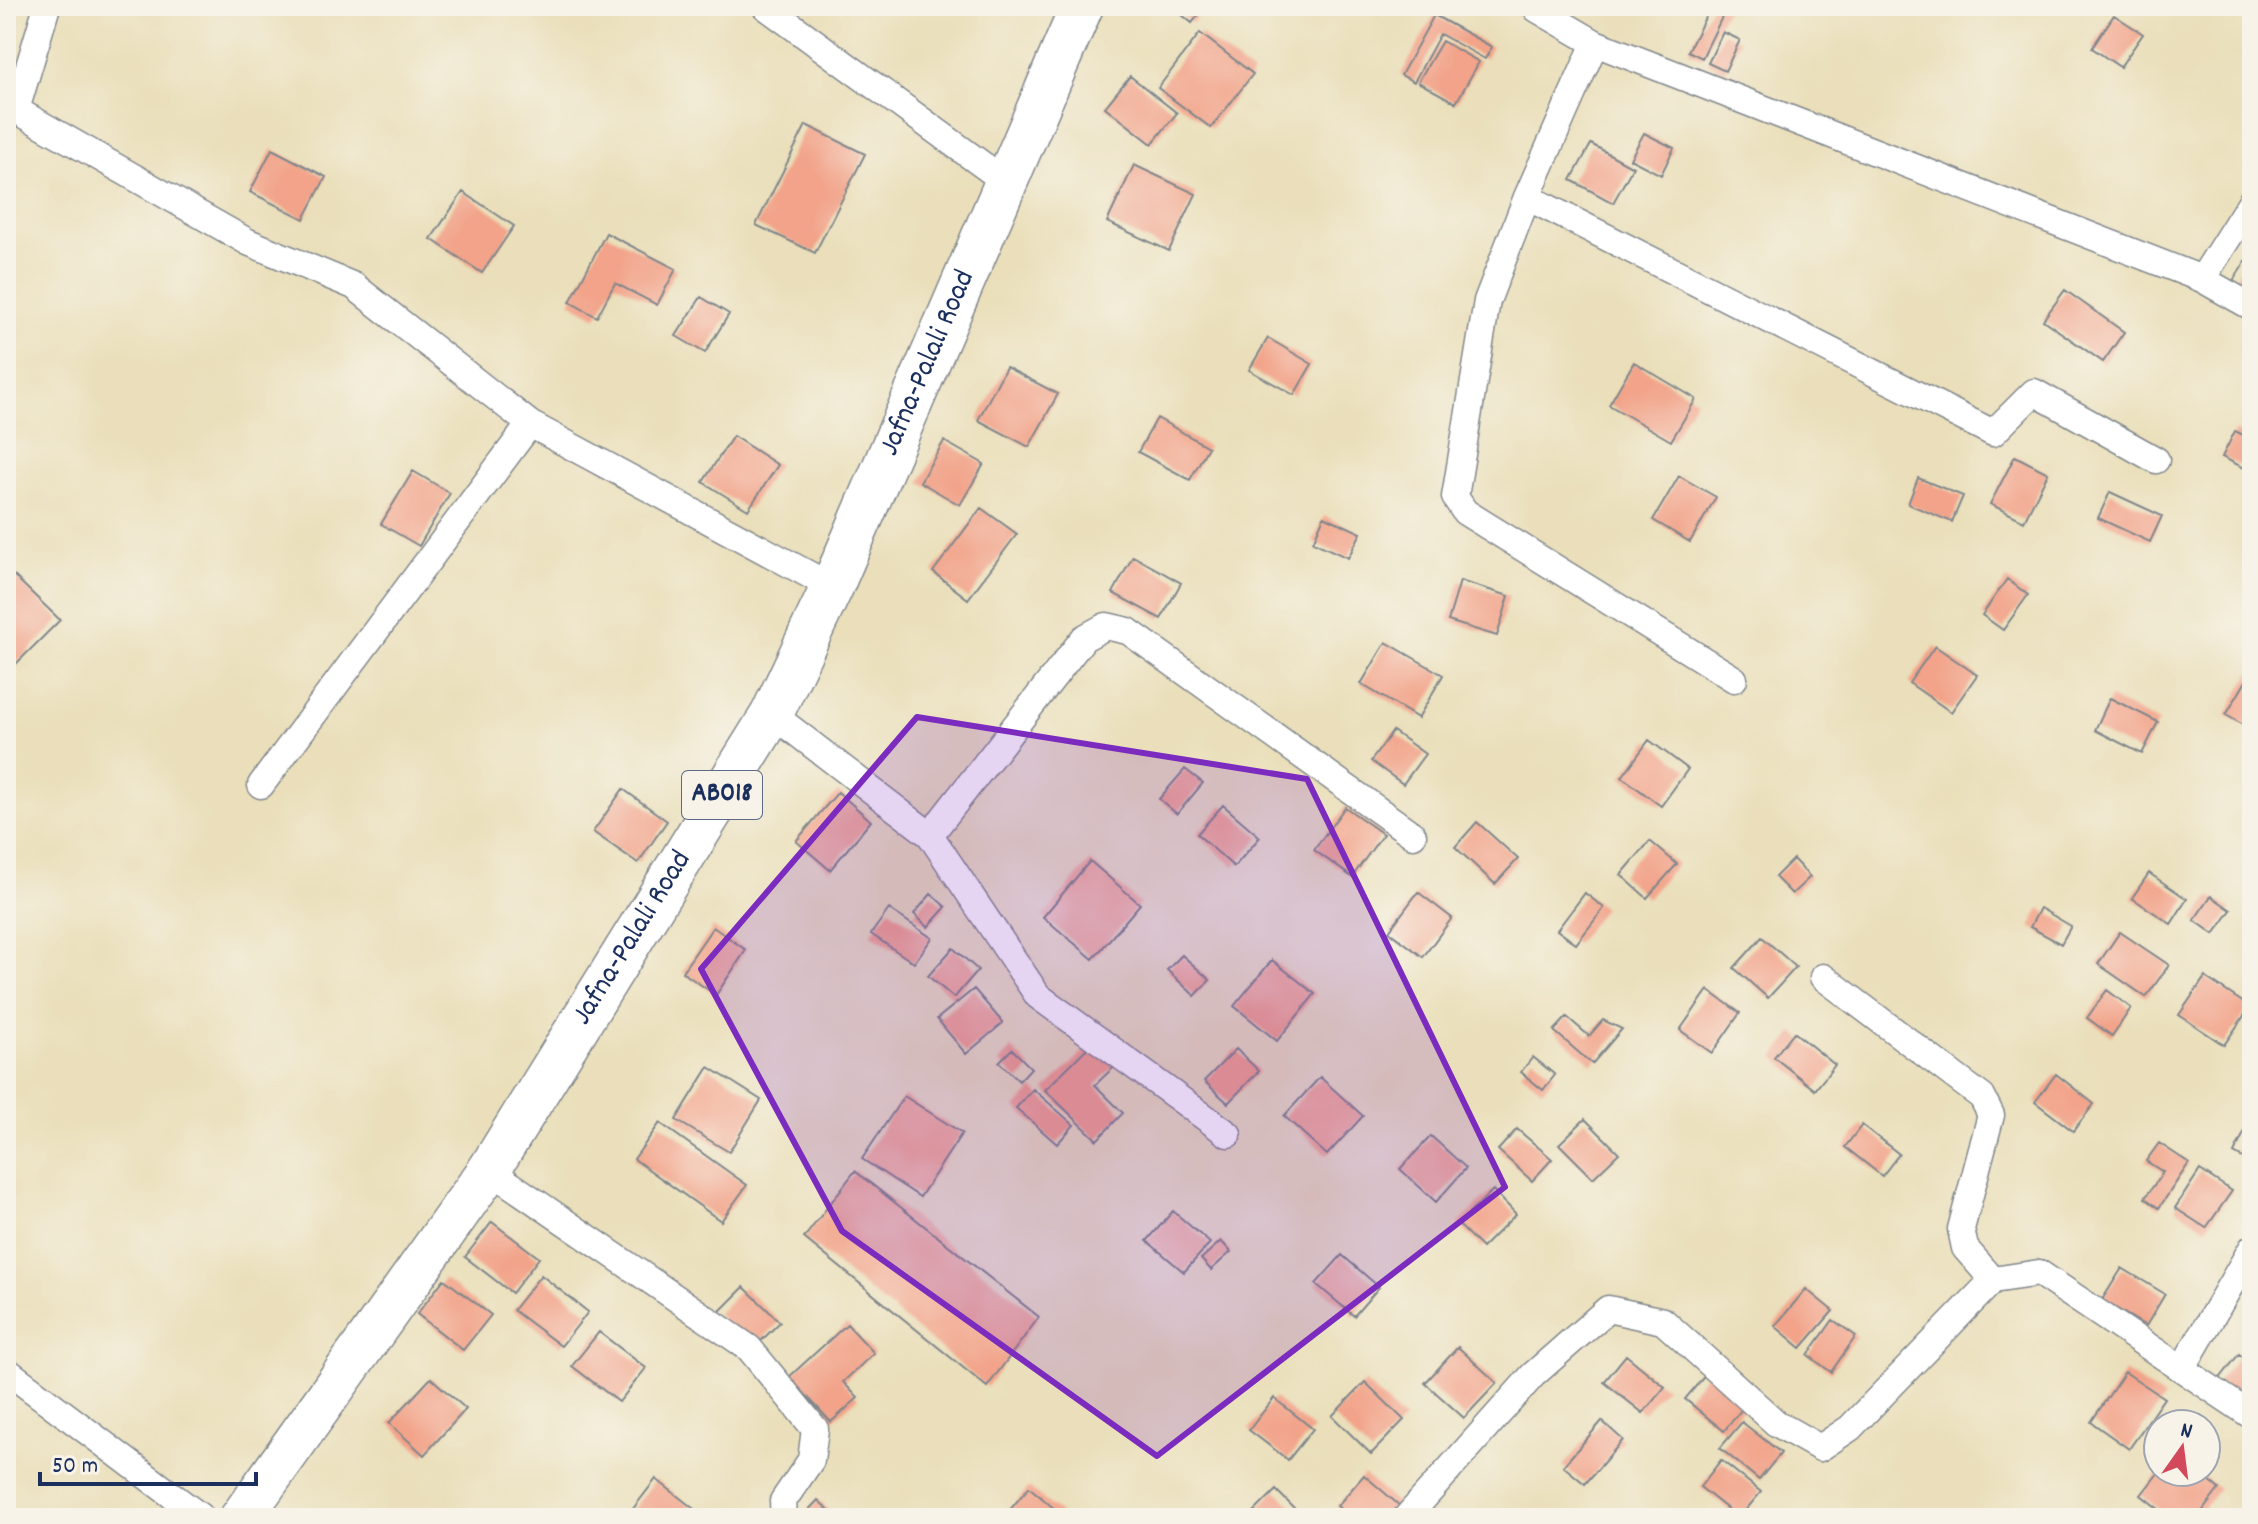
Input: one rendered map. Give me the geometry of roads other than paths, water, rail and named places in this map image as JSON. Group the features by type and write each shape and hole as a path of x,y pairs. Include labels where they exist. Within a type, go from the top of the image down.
{"main road":[{"name":"Jafna-Palali Road","path":"241,1518 489,1170 772,714 832,587 1082,6"}],"street":[{"path":"47,6 16,110 248,242 354,286 530,424 832,587"},
{"path":"765,6 1006,182"},
{"path":"1536,7 1595,43 2202,279 2252,307"},
{"path":"1595,43 1527,197 1487,301 1455,497 1465,512 1734,679"},
{"path":"1527,197 1993,433 2034,392 2156,460"},
{"path":"2202,279 2252,200"},
{"path":"261,785 530,424"},
{"path":"930,835 1084,638 1106,626 1128,631 1413,835"},
{"path":"772,714 930,835 1038,996 1228,1134"},
{"path":"1823,977 1982,1097 1991,1115 1961,1229 1965,1248 1993,1280"},
{"path":"489,1170 749,1348 815,1429 811,1460 783,1501 784,1518"},
{"path":"2183,1367 2252,1248"},
{"path":"1406,1518 1533,1375 1608,1309 1663,1321 1776,1423 1820,1448 1850,1428 1993,1280 2039,1273 2252,1416"},
{"path":"6,1370 202,1518"}]}
